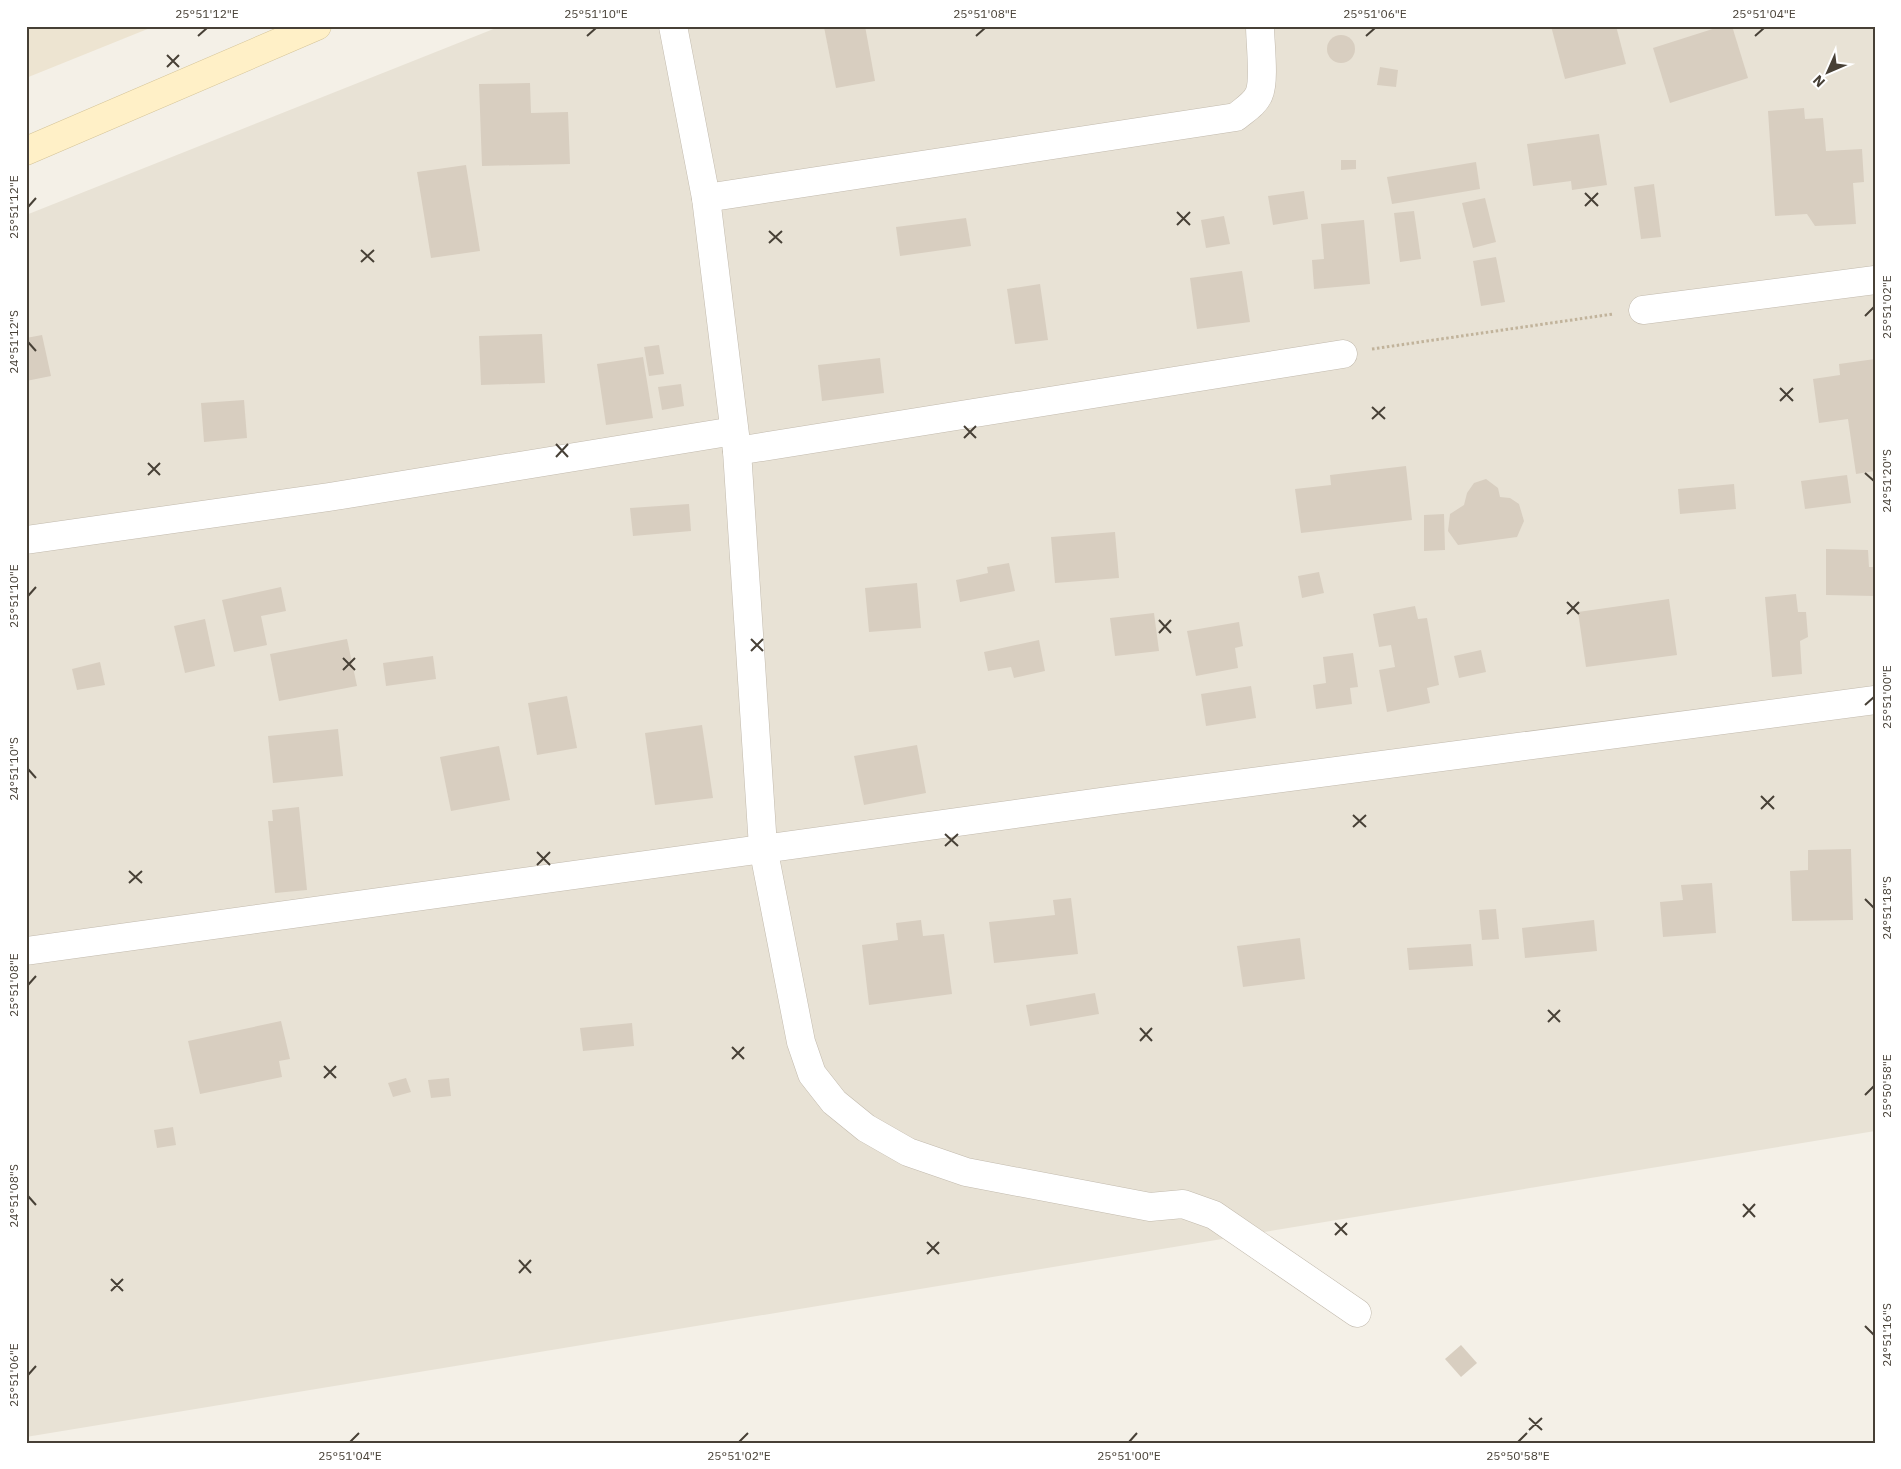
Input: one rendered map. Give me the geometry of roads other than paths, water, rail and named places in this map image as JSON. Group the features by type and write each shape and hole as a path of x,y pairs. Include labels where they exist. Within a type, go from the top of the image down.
{"street":[{"path":"26,151 317,26"},
{"path":"673,26 706,198 736,441 763,847 801,1042 812,1074 834,1102 866,1128 908,1152 966,1172 1150,1207 1184,1204 1214,1215 1357,1313"},
{"path":"706,198 1236,116 1251,104 1259,94 1262,80 1260,26"},
{"path":"1643,310 1875,280"},
{"path":"26,540 1343,354"},
{"path":"26,951 763,847 1875,700"}]}
